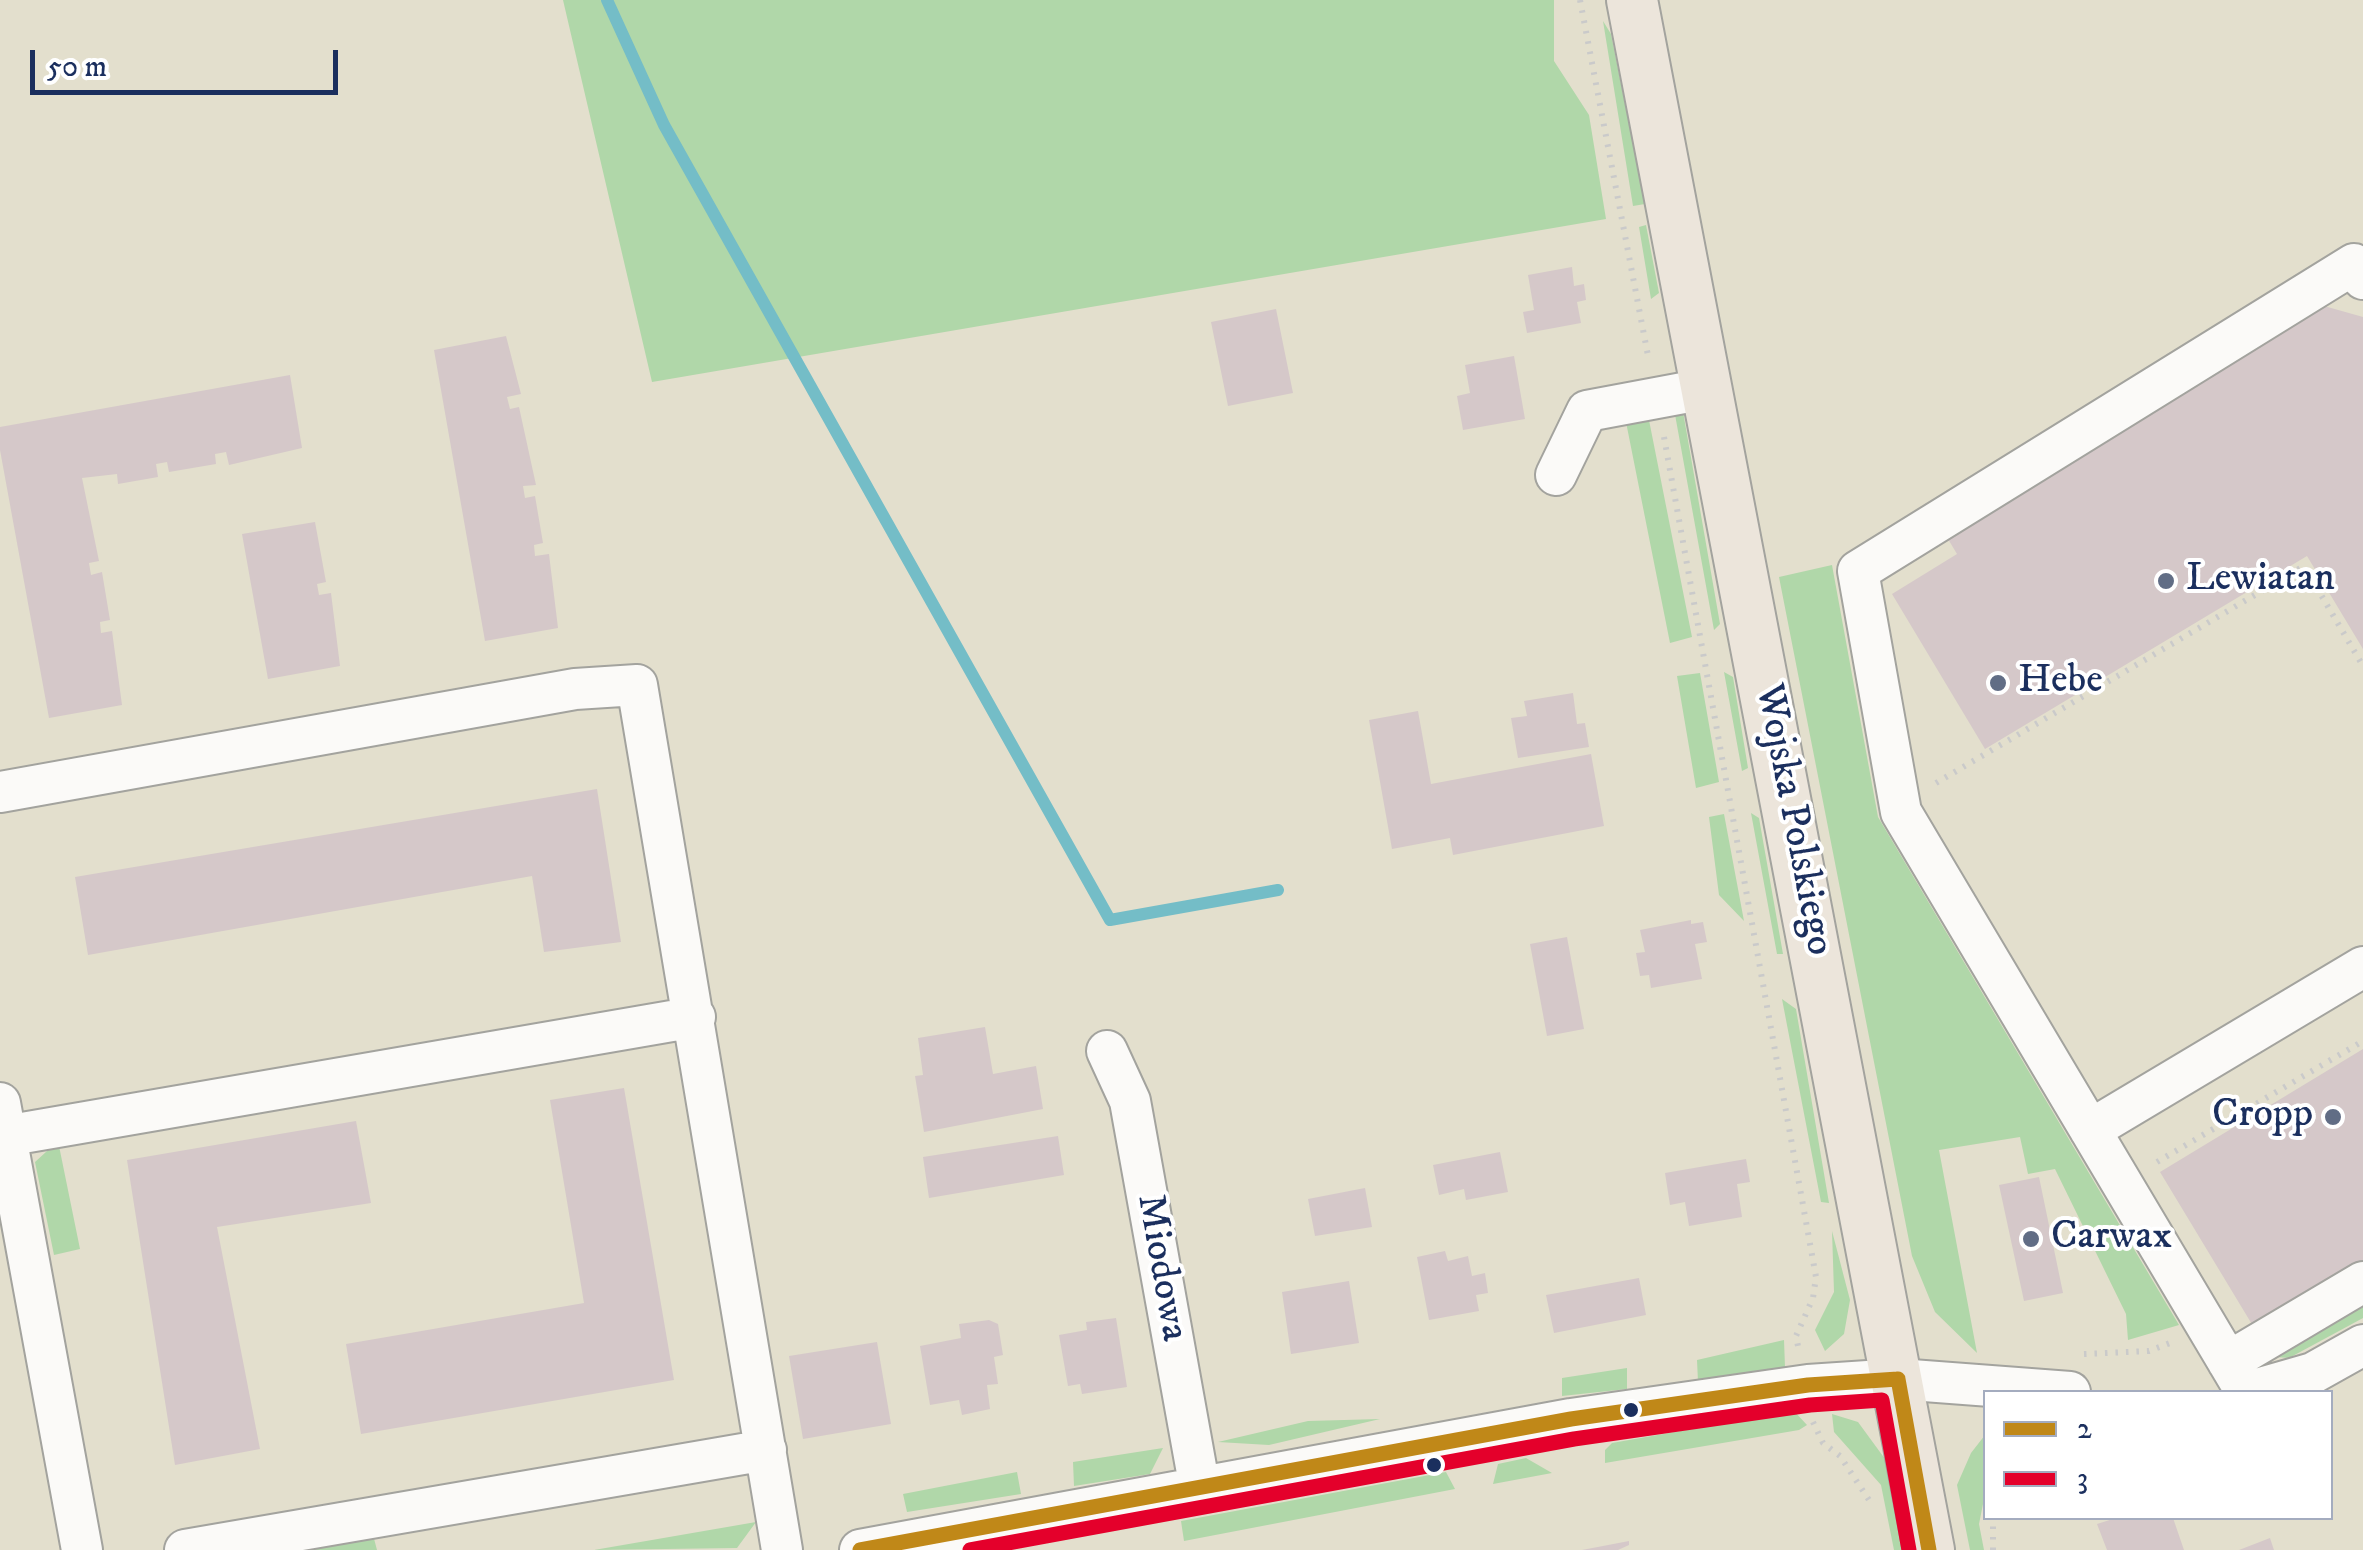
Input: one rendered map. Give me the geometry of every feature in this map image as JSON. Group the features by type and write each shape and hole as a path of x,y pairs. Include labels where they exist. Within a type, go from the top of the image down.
{"main road":[{"name":"Wojska Polskiego","path":"1632,0 1710,388 1929,1550"},
{"name":"Wojska Polskiego","path":"1641,0 1653,91"}],"street":[{"path":"2240,1382 1899,805 1858,571 2354,264 2363,279"},
{"path":"1556,475 1587,411 1710,388"},
{"path":"0,792 575,689 636,685 782,1550"},
{"path":"2090,1130 2363,967"},
{"path":"82,1550 3,1120 695,1017"},
{"name":"Miodowa","path":"1107,1052 1130,1102 1200,1489"},
{"path":"2240,1382 2363,1282"},
{"path":"2240,1382 2313,1373 2363,1345"},
{"path":"860,1550 1570,1419 1808,1384 2074,1373"},
{"path":"186,1550 766,1450"}],"path":[{"path":"1580,0 1657,398 1816,1277 1813,1298 1796,1336 1813,1426 1868,1496 1872,1514"},
{"path":"1899,805 2304,566 2363,666"},
{"path":"2122,1184 2363,1041"},
{"path":"2074,1373 2176,1341"},
{"path":"1993,1550 1994,1520"}],"green space":[{"path":"563,0 1554,0 1554,61 1589,115 1606,219 652,382"},
{"path":"1603,21 1611,34 1645,204 1633,206"},
{"path":"1646,225 1659,293 1651,299 1639,227"},
{"path":"1682,406 1720,624 1714,630 1674,409"},
{"path":"1647,410 1692,637 1670,643 1624,412"},
{"path":"1832,565 1878,817 2179,1325 2128,1340 2126,1314 2055,1169 2028,1174 2020,1137 1939,1150 1977,1353 1935,1312 1912,1256 1779,577"},
{"path":"1724,672 1733,677 1748,768 1742,771"},
{"path":"1700,673 1719,782 1696,788 1677,676"},
{"path":"1751,813 1759,818 1783,954 1777,954"},
{"path":"1724,814 1744,921 1719,895 1709,817"},
{"path":"1782,999 1796,1009 1829,1203 1821,1202"},
{"path":"58,1141 80,1249 54,1255 35,1162"},
{"path":"1832,1231 1850,1300 1844,1334 1825,1351 1815,1330 1834,1292"},
{"path":"2363,1296 2363,1318 2289,1358 2263,1356"},
{"path":"1784,1340 1785,1367 1698,1382 1697,1360"},
{"path":"1627,1368 1627,1389 1562,1396 1562,1378"},
{"path":"1794,1411 1807,1425 1799,1430 1605,1463 1605,1450 1612,1443"},
{"path":"1832,1414 1858,1422 1888,1463 1905,1550 1894,1550 1881,1485 1834,1432"},
{"path":"1380,1419 1269,1445 1218,1442 1308,1421"},
{"path":"1983,1438 1983,1504 1979,1524 1984,1550 1970,1550 1957,1485 1971,1453"},
{"path":"1163,1448 1150,1474 1074,1486 1073,1462"},
{"path":"1526,1458 1552,1473 1493,1484 1498,1464"},
{"path":"1017,1472 1021,1494 907,1512 903,1494"},
{"path":"1446,1472 1455,1489 1184,1541 1181,1521"},
{"path":"756,1522 737,1548 594,1550"},
{"path":"372,1531 377,1550 283,1550"}],"building":[{"path":"1572,267 1574,286 1584,284 1586,300 1577,302 1581,323 1527,333 1523,312 1534,310 1528,275"},
{"path":"2317,304 2363,317 2363,649 2307,556 1985,749 1892,594 1957,554 1942,529"},
{"path":"1276,309 1293,393 1228,406 1211,322"},
{"path":"506,336 521,394 507,397 510,409 519,407 536,485 523,486 525,498 535,496 543,543 534,545 535,556 549,554 558,628 485,641 434,350"},
{"path":"1514,356 1525,419 1463,430 1457,396 1470,393 1465,365"},
{"path":"290,375 302,448 229,465 226,452 215,454 216,464 169,472 167,462 156,464 158,477 118,484 117,474 82,478 99,561 89,563 91,575 102,572 110,620 100,622 101,633 112,631 122,705 49,718 0,450 0,427"},
{"path":"315,522 326,582 317,584 319,595 331,593 340,666 268,679 242,534"},
{"path":"1573,693 1577,724 1585,723 1589,747 1518,758 1511,718 1527,716 1524,701"},
{"path":"1418,711 1431,784 1591,754 1604,826 1453,855 1450,838 1392,849 1369,720"},
{"path":"597,789 621,942 544,952 532,876 88,955 75,877"},
{"path":"1691,920 1691,924 1703,922 1707,942 1695,944 1702,979 1651,988 1649,975 1640,976 1636,953 1645,952 1640,930"},
{"path":"1567,937 1584,1029 1547,1036 1530,944"},
{"path":"985,1027 993,1074 1036,1066 1043,1109 924,1132 915,1076 923,1075 918,1038"},
{"path":"2363,1049 2363,1260 2253,1326 2160,1172"},
{"path":"624,1088 674,1380 361,1434 346,1344 584,1303 550,1100"},
{"path":"356,1121 371,1203 217,1227 260,1449 175,1465 127,1160"},
{"path":"1058,1136 1064,1175 929,1198 923,1157"},
{"path":"1500,1152 1508,1192 1466,1200 1464,1189 1439,1195 1433,1165"},
{"path":"1746,1159 1750,1182 1737,1184 1742,1217 1689,1226 1685,1202 1670,1205 1665,1173"},
{"name":"Carwax","path":"2039,1177 2063,1293 2024,1301 1999,1185"},
{"path":"1365,1188 1372,1227 1315,1236 1308,1199"},
{"path":"1445,1251 1448,1261 1468,1256 1472,1276 1485,1273 1488,1293 1476,1295 1479,1311 1429,1320 1417,1257"},
{"path":"1639,1278 1646,1315 1554,1333 1546,1295"},
{"path":"1349,1281 1359,1343 1291,1354 1282,1292"},
{"path":"1116,1318 1127,1387 1082,1394 1080,1384 1068,1386 1059,1335 1087,1330 1086,1322"},
{"path":"989,1320 998,1324 1003,1355 994,1357 998,1384 987,1385 990,1409 962,1415 959,1400 930,1405 920,1346 961,1338 959,1324"},
{"path":"877,1342 891,1424 803,1439 789,1356"},
{"path":"2110,1520 2174,1520 2184,1550 2107,1550 2097,1524"},
{"path":"2270,1538 2274,1550 2239,1550"},
{"path":"1629,1541 1629,1545 1618,1550 1582,1550"}],"waterway":[{"path":"607,0 664,125 1110,920 1278,890"}],"transit line":[{"name":"2","path":"1898,1379 1929,1550"},
{"name":"2","path":"860,1550 1571,1419 1808,1385 1898,1379"},
{"name":"3","path":"970,1550 1574,1439 1810,1405 1882,1400 1909,1550"}],"place":[{"name":"Lewiatan","path":"2166,581"},
{"name":"Hebe","path":"1998,683"},
{"name":"Cropp","path":"2333,1117"},
{"name":"Carwax","path":"2031,1239"}]}
